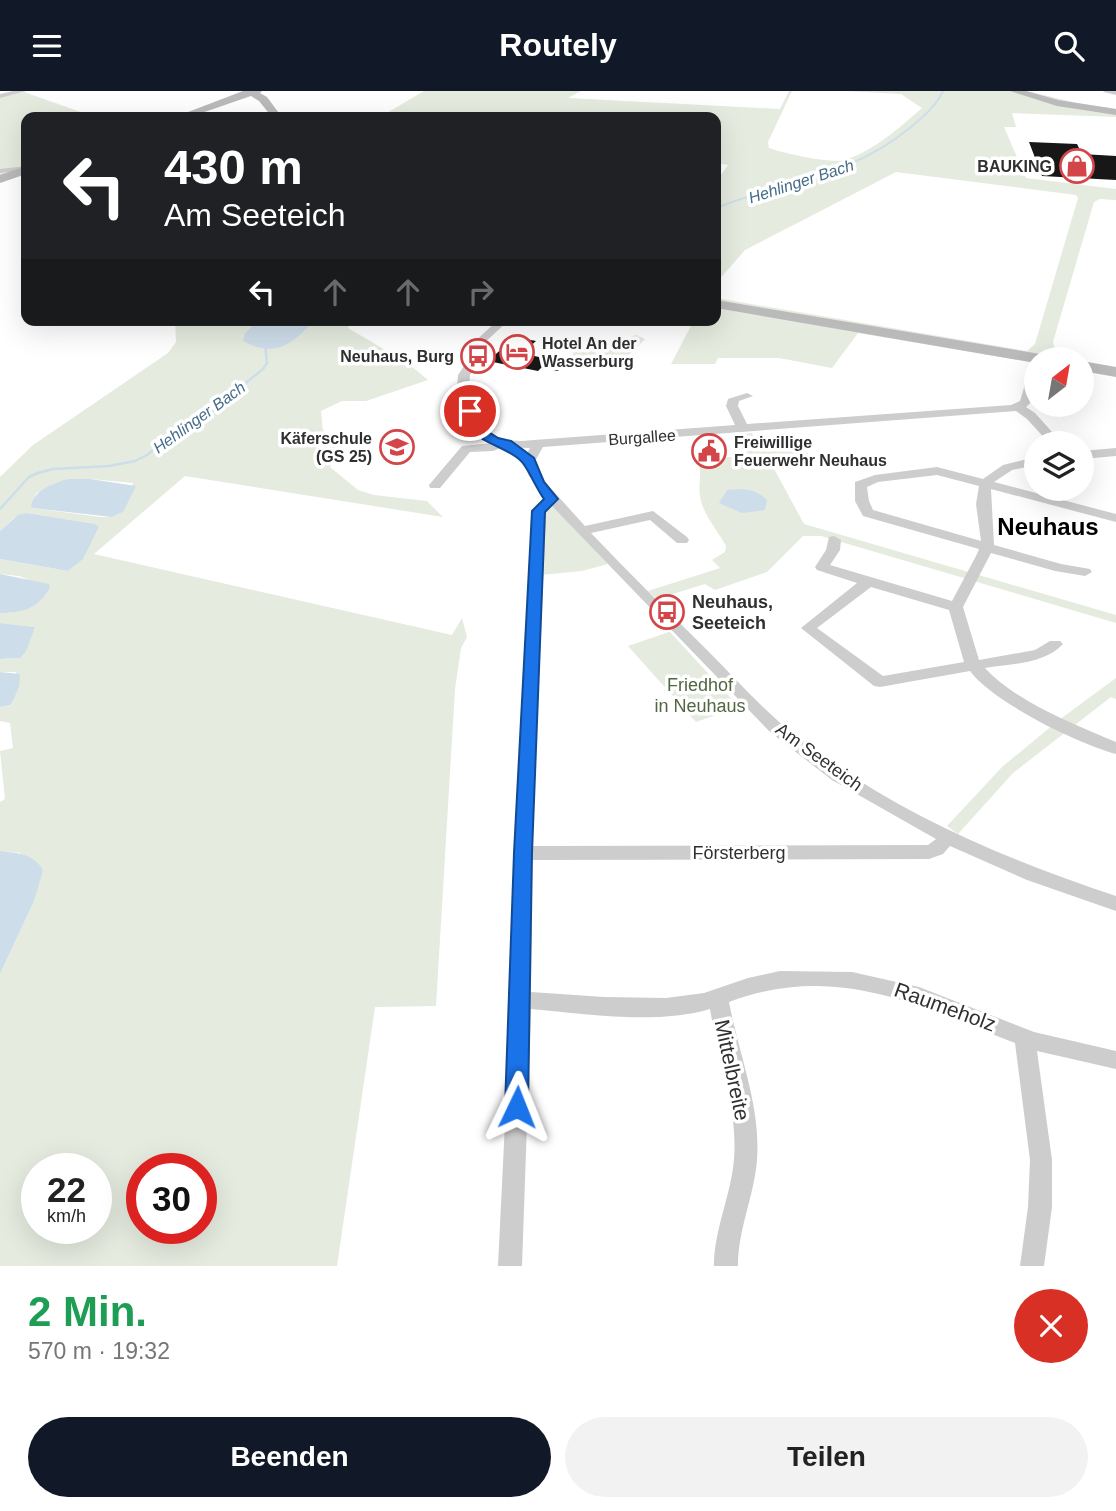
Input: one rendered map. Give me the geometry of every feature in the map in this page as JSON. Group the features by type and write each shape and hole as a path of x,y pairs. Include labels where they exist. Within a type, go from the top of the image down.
{"street":[{"path":"0,96 23,91"},
{"path":"194,112 252,91 263,99 273,112"},
{"path":"265,91 264,96 275,112"},
{"path":"1015,91 1056,103 1116,112"},
{"path":"1106,91 1116,93"},
{"path":"1,175 21,170"},
{"path":"721,305 1024,356"},
{"path":"435,485 479,431 463,389 464,375 478,342 497,326"},
{"path":"1094,368 1116,372"},
{"path":"743,429 732,402 747,395"},
{"path":"1024,404 1018,407 1045,431"},
{"name":"Burgallee","path":"479,431 504,443 538,446 1018,407"},
{"path":"466,449 493,447 504,443"},
{"name":"Am Seeteich","path":"504,443 529,461 538,483 552,499 759,712 801,750 851,784 949,836 1037,876 1116,904"},
{"path":"529,461 538,446"},
{"path":"1094,454 1116,451"},
{"path":"1024,464 1003,468 987,484 983,503 989,527 986,547 973,579 956,607 973,666 985,678 1039,713 1116,748"},
{"path":"1085,572 1060,568 868,513 862,501 860,485 875,478 937,471 1116,517"},
{"path":"510,1266 521,1000 523,853 539,511 552,499"},
{"path":"583,531 653,515 682,540"},
{"path":"834,540 833,550 822,567 956,607"},
{"path":"871,583 857,586 838,606 817,618 808,628 880,682 1039,653 1055,644"},
{"name":"Försterberg","path":"523,853 929,852 937,849 949,836"},
{"name":"Raumeholz","path":"521,1000 643,1006 687,1005 718,998 758,983 812,978 861,981 882,984 940,1001 1025,1038 1116,1060"},
{"name":"Mittelbreite","path":"718,998 723,1032 743,1107 745,1132 745,1161 727,1243 726,1266"},
{"path":"1025,1038 1041,1160 1040,1207 1032,1266"}],"green space":[{"path":"424,91 581,91 568,98 780,109 789,91 792,91 768,142 769,148 839,161 856,156 876,144 922,108 901,94 844,91 1027,91 1116,109 1116,117 1012,113 1016,127 1004,127 1026,178 1116,189 1116,200 1100,199 1094,202 1053,342 1054,347 1032,347 1035,344 1078,198 1076,195 896,172 745,250 721,277 721,175 728,165 721,164 721,112 388,112"},
{"path":"24,92 81,112 21,112 21,176 0,183 0,97"},
{"path":"721,299 1024,350 1024,361 858,333 832,368 779,358 718,358 715,364 671,364 691,326 721,326"},
{"path":"175,326 252,326 245,333 252,341 265,348 273,348 289,342 308,326 349,326 348,328 409,364 428,380 366,401 342,401 321,411 322,424 326,438 341,449 330,467 358,490 374,495 427,501 443,517 185,476 94,554 452,635 462,618 467,637 461,648 455,689 436,1006 375,1007 337,1266 0,1266 0,974 34,901 20,853 0,851 0,802 5,799 0,751 13,748 10,723 0,721 0,707 12,705 16,672 0,672 0,659 20,658 35,627 0,623 0,613 16,612 35,605 50,588 19,576 0,574 0,559 68,571 83,558 99,527 27,513 14,518 0,531 0,477 33,445 168,353 176,342","holes":["90,479 133,483 123,512 112,517 101,517 32,508 36,494 54,483"]},
{"path":"636,335 645,339 625,359 628,364 573,366 573,350 604,345"},
{"path":"752,433 755,439 775,442 815,456 772,465 804,524 1116,615 1116,623 821,536 803,536 767,572 715,590 705,584 657,599 648,591 720,568 712,560 725,552 726,546 701,502 697,459 746,456 735,435"},
{"path":"552,506 608,564 582,571 540,575 541,514"},
{"name":"Friedhof in Neuhaus","path":"670,632 739,707 696,722 628,646"},
{"path":"1116,678 1116,699 1111,697 1013,773 958,834 947,826 1002,767"}],"water":[{"path":"252,326 309,326 283,346 265,349 243,341 245,333"},
{"path":"69,479 90,479 136,486 123,512 112,517 32,508 33,499 41,491"},
{"path":"744,489 767,500 765,510 742,513 719,503 727,490"},
{"path":"27,513 95,524 99,527 83,559 68,571 0,559 0,531 18,515"},
{"path":"0,574 49,584 50,588 40,601 29,608 0,613"},
{"path":"0,623 35,627 26,651 20,658 0,659"},
{"path":"0,672 20,674 19,687 11,705 0,707"},
{"path":"0,851 30,857 43,870 34,901 0,974"}],"building":[{"name":"BAUKING","path":"1029,142 1077,144 1082,154 1116,156 1116,180 1042,176"},
{"name":"Hotel An der Wasserburg","path":"515,337 536,341 525,351 533,352 530,355 566,363 558,371 541,368 538,371 488,361"}],"waterway":[{"name":"Hehlinger Bach","path":"721,206 841,168 864,158 916,123 943,91"},
{"name":"Hehlinger Bach","path":"0,509 29,477 38,473 53,469 109,466 135,461 147,455 169,437 202,419 263,369 267,363 265,345"}],"place":[{"name":"BAUKING","path":"1077,166"},
{"name":"Hotel An der Wasserburg","path":"517,352"},
{"name":"Neuhaus, Burg","path":"478,356"},
{"name":"Käferschule (GS 25)","path":"397,447"},
{"name":"Freiwillige Feuerwehr Neuhaus","path":"709,451"},
{"name":"Neuhaus, Seeteich","path":"667,612"}],"district":[{"name":"Neuhaus","path":"1048,527"}],"route":[{"path":"470,411 479,431 506,444 529,461 538,483 552,499 539,511 537,538 523,853 517,1107"}]}
